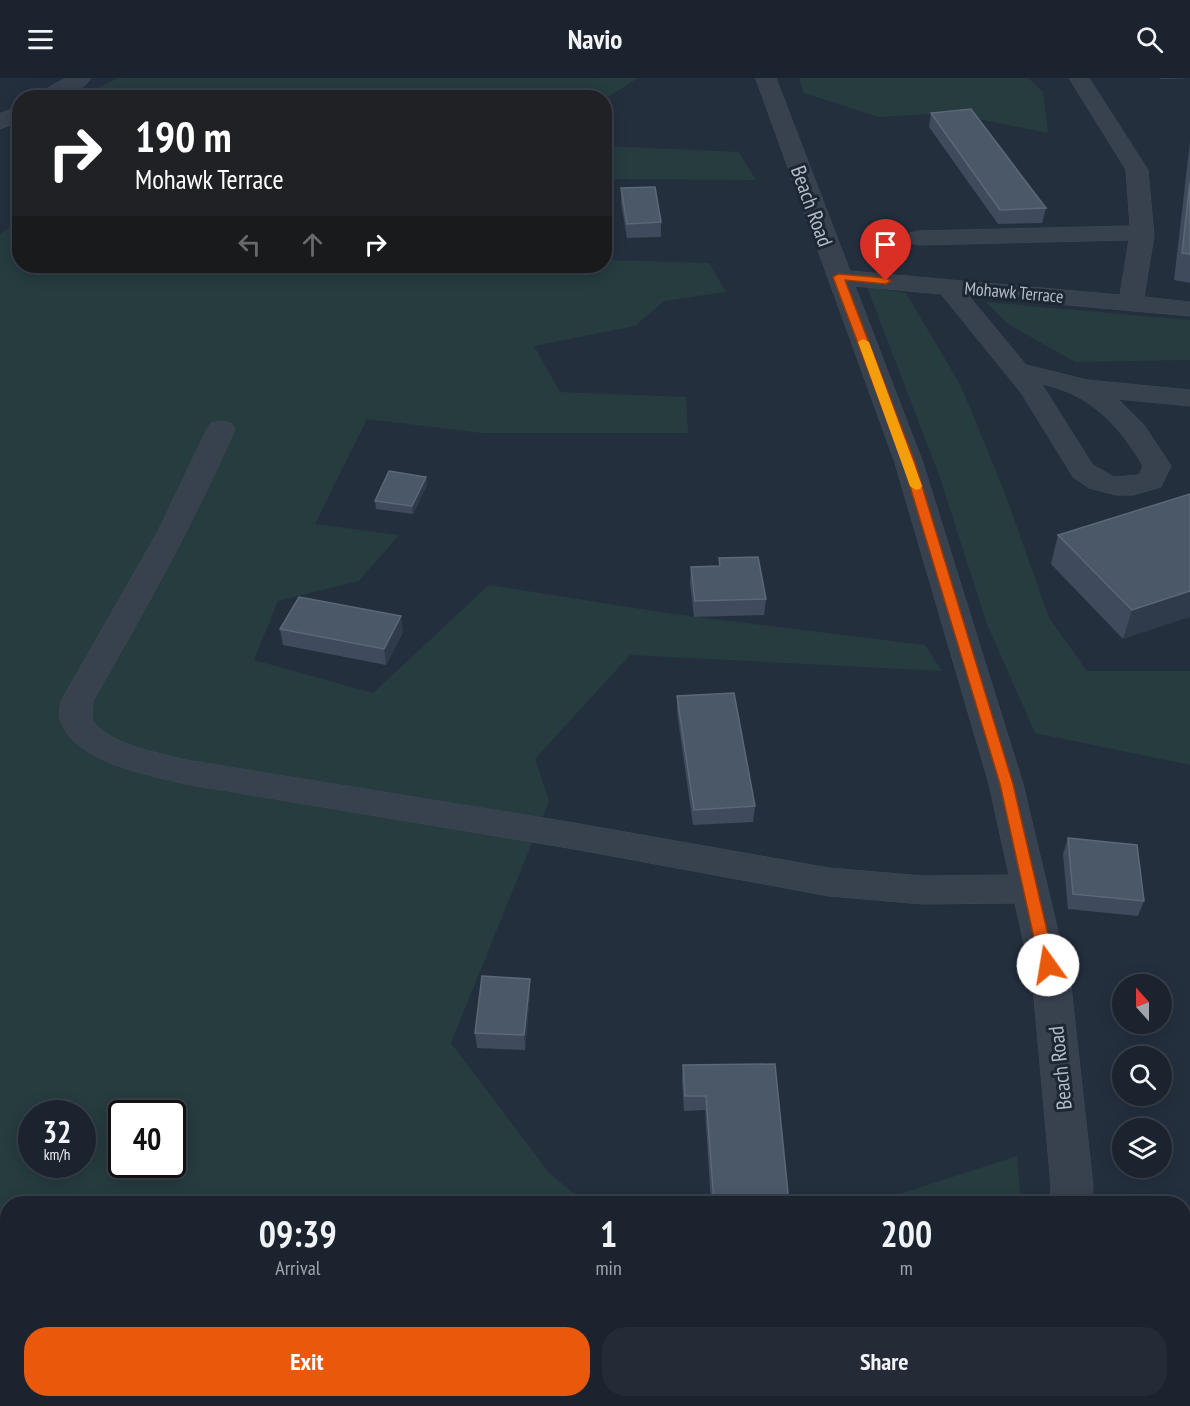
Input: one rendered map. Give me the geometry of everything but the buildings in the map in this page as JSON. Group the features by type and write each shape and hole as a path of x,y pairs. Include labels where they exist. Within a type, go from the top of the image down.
{"street":[{"path":"59,90 81,78"},
{"name":"Beach Road","path":"766,78 909,463 1006,784 1052,986 1071,1196"},
{"path":"1078,78 1137,170 1142,233 1131,303"},
{"path":"918,238 1142,233"},
{"name":"Mohawk Terrace","path":"838,277 1190,309"},
{"path":"948,286 1033,391 1083,471 1094,480 1112,487 1137,487 1151,481 1157,466 1139,435 1111,407 1081,387"},
{"path":"1018,371 1081,387 1190,398"},
{"path":"221,429 199,482 159,558 77,701 76,720 83,731 98,744 129,757 186,772 551,832 829,882 923,890 1030,889"}],"green space":[{"path":"118,78 638,78 612,95 612,90 95,90"},
{"path":"799,78 1028,78 1043,92 1048,133 949,113 878,117 804,93"},
{"path":"612,146 739,152 756,180 612,179"},
{"path":"12,226 12,273 612,273 612,260 709,263 726,292 664,301 635,326 534,346 560,392 686,397 688,433 481,433 367,419 315,524 399,535 359,581 278,601 254,660 373,693 489,585 673,614 925,645 942,671 630,655 535,759 549,801 451,1043 550,1174 577,1196 0,1196 0,234"},
{"path":"867,287 906,293 961,386 1005,493 1049,618 1087,671 1190,671 1190,765 1035,733 987,624 939,475"},
{"path":"986,302 1190,320 1190,360 1075,362 1008,324"},
{"path":"1017,1156 1020,1196 894,1196"}],"slow traffic":[{"path":"863,342 916,486"}],"route":[{"path":"886,281 838,277 909,463 1006,784 1048,965"}]}
